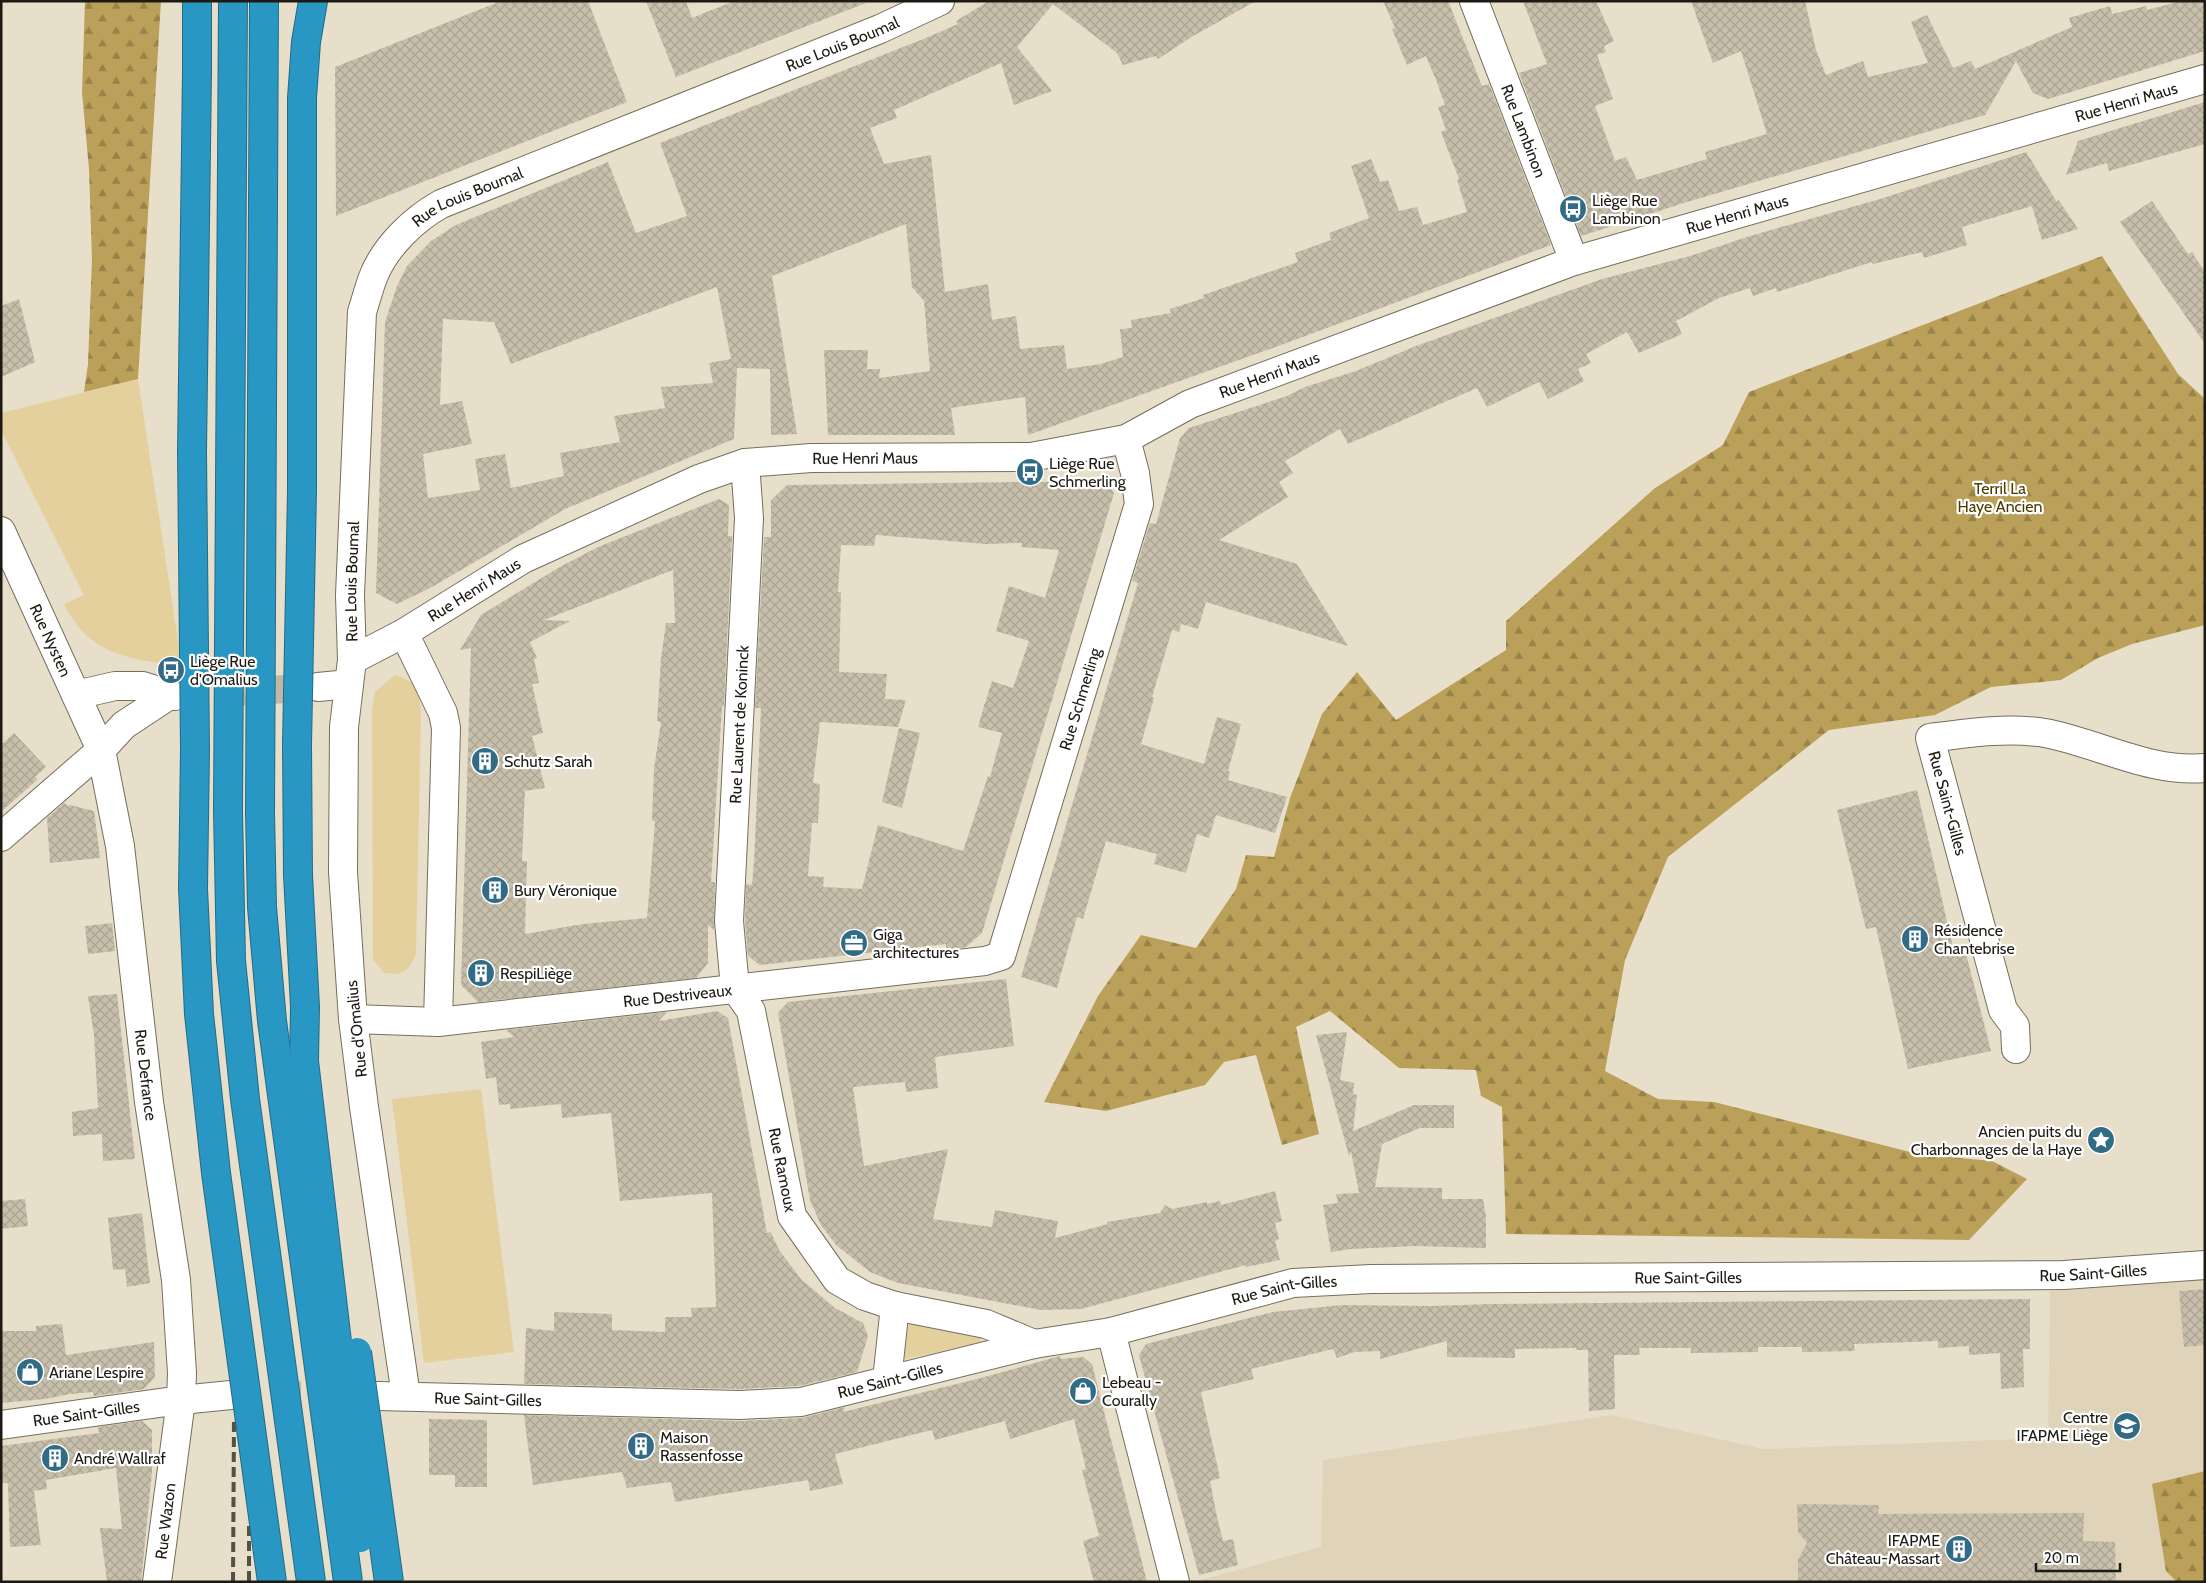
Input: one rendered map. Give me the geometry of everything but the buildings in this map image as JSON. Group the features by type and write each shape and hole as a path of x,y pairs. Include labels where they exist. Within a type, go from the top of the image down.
{"highway":[{"path":"197,1 192,462 195,750 193,889 198,1014 216,1173 272,1582"},
{"path":"233,1 228,800 231,961 245,1099 311,1582"},
{"path":"264,1 260,813 262,907 279,1080 348,1582"},
{"path":"313,1 306,42 302,98 302,491 297,735 298,856 305,1008 304,1061 354,1484 363,1572 362,1582"},
{"path":"305,1008 320,1073 388,1582"},
{"path":"198,1014 217,1108 285,1582"}],"street":[{"name":"Rue Louis Boumal","path":"350,672 350,595 362,312 375,273 391,248 426,212 441,204 880,29 940,1"},
{"name":"Rue Lambinon","path":"1474,1 1574,261"},
{"name":"Rue Henri Maus","path":"318,686 350,672 404,633 524,559 698,479 744,463 811,458 1031,457 1126,439 1190,404 1574,261 2205,79"},
{"name":"Rue Schmerling","path":"1001,956 1139,504 1135,473 1126,439"},
{"name":"Rue Laurent de Koninck","path":"735,988 729,922 749,518 744,463"},
{"name":"Rue Nysten","path":"1,531 101,750"},
{"path":"404,633 443,713 446,728 438,1022"},
{"name":"Rue d'Omalius","path":"350,672 344,727 343,872 354,1019 364,1107 406,1396"},
{"path":"1,837 101,750 124,725 172,696 143,686 115,686 76,695"},
{"name":"Rue Saint-Gilles","path":"2016,1049 2015,1026 2003,1010 1930,738 1981,732 2044,733 2155,765 2190,770 2205,768"},
{"name":"Rue Defrance","path":"101,750 120,846 149,1102 176,1280 182,1373 181,1400"},
{"name":"Rue Destriveaux","path":"354,1019 438,1022 541,1012 735,988 985,961 1001,956"},
{"name":"Rue Ramoux","path":"735,988 752,1011 792,1216 837,1280 865,1296 895,1306 986,1324 1034,1344"},
{"name":"Rue Saint-Gilles","path":"377,1396 748,1404 801,1402 1034,1344 1111,1332 1293,1283 1381,1278 2064,1275 2205,1266"},
{"path":"887,1380 895,1306"},
{"path":"1111,1332 1175,1582"},
{"name":"Rue Saint-Gilles","path":"1,1425 181,1400 231,1395"},
{"name":"Rue Wazon","path":"158,1582 181,1400"}],"shaded area":[{"path":"138,379 182,667 145,661 113,652 99,645 86,635 74,622 64,604 84,595 1,430 1,413"},
{"path":"395,675 409,681 416,689 421,714 416,954 407,969 396,974 384,973 373,959 372,709 375,692"},
{"path":"481,1089 514,1352 424,1363 392,1099"},
{"name":"Centre IFAPME Liège","path":"2205,1279 2205,1582 1194,1582 1321,1547 1323,1460 1611,1415 1764,1449 2048,1438 2050,1291"},
{"path":"911,1319 983,1331 980,1343 896,1361"}],"green space":[{"path":"85,1 161,1 138,379 84,392 88,364 92,259 89,169 82,92"},
{"name":"Terril La Haye Ancien","path":"2102,256 2178,374 2205,399 2205,625 2132,644 2098,658 2061,680 1991,687 1935,715 1829,730 1668,857 1625,960 1605,1071 1658,1099 1714,1102 1918,1154 1992,1161 2027,1179 1969,1240 1506,1234 1502,1107 1481,1096 1476,1070 1399,1068 1330,1011 1296,1027 1319,1134 1282,1145 1256,1055 1224,1062 1205,1085 1106,1111 1044,1102 1098,996 1141,935 1196,948 1236,889 1246,855 1274,857 1290,798 1322,714 1357,672 1396,720 1506,650 1506,621 1655,488 1723,445 1749,392"},
{"path":"2205,1471 2205,1582 2177,1582 2166,1571 2152,1484"}],"tunnel":[{"path":"175,696 318,687"},
{"path":"231,1395 347,1396"}],"railway":[{"path":"248,1375 248,1427"},
{"path":"233,1582 234,1417"},
{"path":"249,1526 249,1582"}],"place":[{"name":"Liège Rue Lambinon","path":"1573,209"},
{"name":"Liège Rue Schmerling","path":"1030,472"},
{"name":"Liège Rue d'Omalius","path":"171,670"},
{"name":"Schutz Sarah","path":"485,761"},
{"name":"Bury Véronique","path":"495,890"},
{"name":"Résidence Chantebrise","path":"1915,939"},
{"name":"Giga architectures","path":"854,943"},
{"name":"RespiLiège","path":"481,973"},
{"name":"Ancien puits du Charbonnages de la Haye","path":"2101,1140"},
{"name":"Ariane Lespire","path":"30,1372"},
{"name":"Lebeau - Courally","path":"1083,1391"},
{"name":"Centre IFAPME Liège","path":"2127,1426"},
{"name":"Maison Rassenfosse","path":"641,1446"},
{"name":"André Wallraf","path":"55,1458"},
{"name":"IFAPME Château-Massart","path":"1959,1549"}]}
